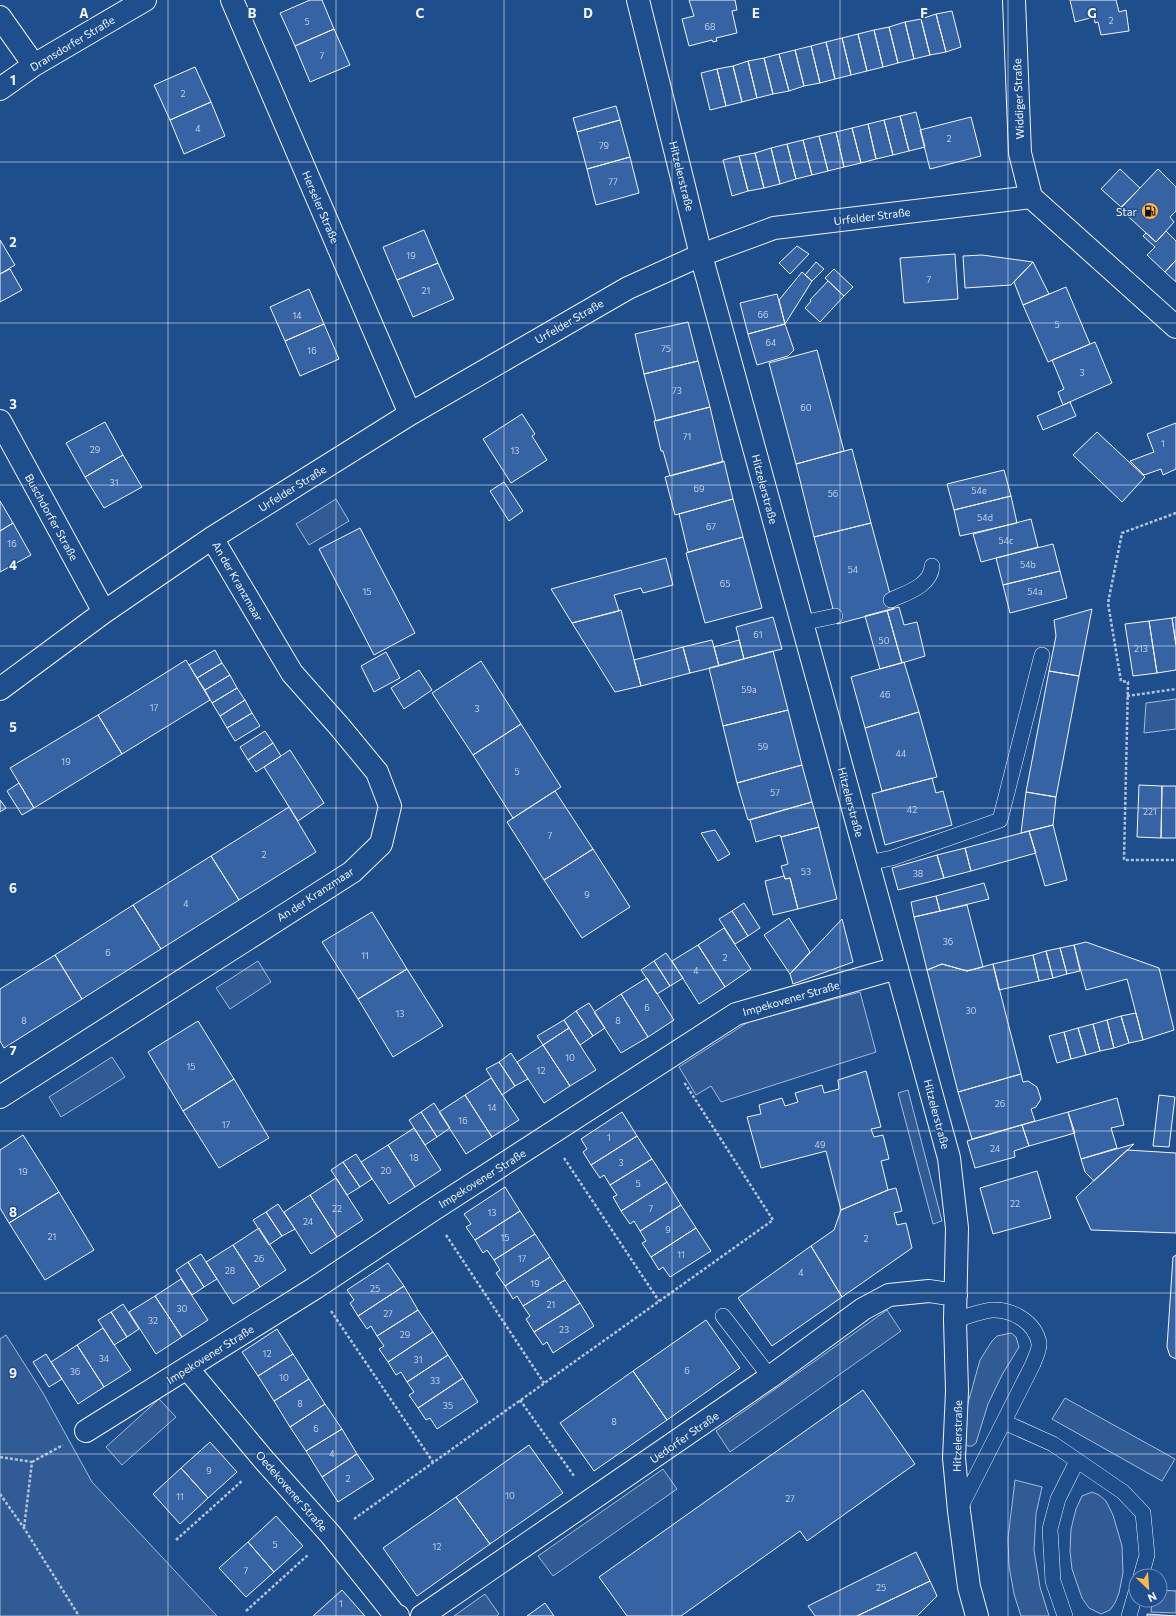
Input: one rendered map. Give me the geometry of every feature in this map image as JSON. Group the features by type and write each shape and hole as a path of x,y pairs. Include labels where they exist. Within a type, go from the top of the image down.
{"street":[{"name":"Dransdorfer Straße","path":"0,89 34,65 145,0"},
{"name":"Herseler Straße","path":"232,0 410,414"},
{"name":"Hitzelerstraße","path":"638,0 701,255 948,1158 957,1228 955,1320 957,1391 954,1458 969,1587 976,1616"},
{"name":"Widdiger Straße","path":"1014,0 1020,153 1031,197"},
{"path":"0,17 34,65"},
{"path":"1031,197 1176,327"},
{"name":"Urfelder Straße","path":"0,689 104,612 212,538 410,414 628,288 701,255 774,228 1031,197"},
{"name":"Buschdorfer Straße","path":"0,421 104,612"},
{"name":"An der Kranzmaar","path":"0,1097 352,872 381,844 390,806 377,772 292,673 212,538"},
{"name":"Impekovener Straße","path":"77,1436 315,1288 430,1211 550,1136 736,1014 897,968"},
{"name":"Uedorfer Straße","path":"422,1616 770,1377 863,1309 889,1295 929,1291 956,1296"},
{"name":"Oedekovener Straße","path":"187,1368 264,1460 331,1535 396,1616"}],"lane":[{"path":"892,600 923,584 932,572 932,566"},
{"path":"802,623 835,616"},
{"path":"868,863 892,858 1000,820 1042,655"},
{"path":"955,1320 992,1310 1009,1312 1023,1318 1034,1330 1040,1345 1033,1364 959,1511"},
{"path":"723,1316 770,1377"},
{"path":"1004,1422 1053,1444 1123,1492 1143,1513 1147,1555 1143,1568"},
{"path":"1065,1616 1054,1582 1050,1529 1058,1499 1077,1461"}],"path":[{"path":"1176,513 1122,533 1108,603 1121,681 1128,682 1124,860 1176,860"},
{"path":"1127,696 1176,689"},
{"path":"246,1611 331,1535 773,1220 669,1058"},
{"path":"550,1136 659,1301"},
{"path":"430,1211 544,1383"},
{"path":"315,1288 433,1462"},
{"path":"520,1400 591,1501"},
{"path":"0,1457 32,1462 77,1436"},
{"path":"176,1540 264,1460"},
{"path":"24,1528 32,1462"},
{"path":"0,1494 24,1528 79,1616"}],"shaded area":[{"path":"336,499 349,521 309,545 296,524"},
{"path":"1176,699 1176,729 1144,733 1146,703"},
{"path":"258,961 271,982 230,1009 216,988"},
{"path":"860,992 876,1052 721,1102 711,1086 696,1095 679,1067 748,1022"},
{"path":"112,1057 125,1077 61,1117 49,1097"},
{"path":"908,1090 942,1221 933,1224 898,1093"},
{"path":"887,1310 901,1331 730,1452 716,1431"},
{"path":"1011,1333 1016,1337 1019,1347 1002,1375 988,1404 976,1443 972,1446 968,1446 965,1444 962,1437 968,1403 980,1360 997,1336"},
{"path":"6,1335 43,1393 92,1482 217,1616 0,1616 0,1339"},
{"path":"1065,1398 1175,1459 1162,1481 1052,1419"},
{"path":"159,1399 176,1417 122,1465 106,1447"},
{"path":"663,1469 677,1489 553,1576 538,1556"},
{"path":"1015,1480 1042,1487 1036,1514 1034,1550 1040,1587 1049,1616 1021,1616 1014,1594 1009,1566 1008,1538"},
{"path":"1092,1492 1099,1495 1106,1501 1113,1515 1122,1546 1123,1573 1119,1593 1110,1610 1101,1614 1089,1608 1082,1598 1072,1569 1070,1551 1071,1529 1076,1509 1082,1496"},
{"path":"1168,1590 1176,1591 1176,1613 1151,1612 1151,1608 1168,1608"},
{"path":"485,1594 499,1614 497,1616 454,1616"}],"building":[{"path":"310,0 322,0 334,29 295,46 280,13"},
{"path":"689,0 735,0 737,10 732,11 737,33 716,38 717,41 713,42 712,40 689,46 682,19 694,16"},
{"path":"1070,0 1116,0 1119,12 1126,10 1129,31 1101,35 1098,22 1095,23 1094,17 1075,22"},
{"path":"952,11 961,47 946,52 936,14"},
{"path":"936,14 946,52 930,55 921,19"},
{"path":"921,19 930,55 914,59 905,22"},
{"path":"905,22 914,59 898,63 889,27"},
{"path":"889,27 898,63 883,67 874,30"},
{"path":"334,29 350,65 310,82 295,46"},
{"path":"874,30 883,67 867,71 858,34"},
{"path":"858,34 867,71 851,75 842,38"},
{"path":"842,38 851,75 835,79 826,42"},
{"path":"826,42 835,79 820,83 811,46"},
{"path":"811,46 820,83 804,86 795,50"},
{"path":"795,50 804,86 789,91 779,54"},
{"path":"779,54 789,91 773,94 764,58"},
{"path":"764,58 773,94 757,98 748,61"},
{"path":"748,61 757,98 742,102 733,66"},
{"path":"733,66 742,102 726,106 717,69"},
{"path":"195,67 211,102 170,120 154,85"},
{"path":"717,69 726,106 710,110 701,73"},
{"path":"211,102 225,136 184,154 170,120"},
{"path":"616,106 620,120 577,132 573,118"},
{"path":"916,112 925,147 909,151 900,116"},
{"path":"900,116 909,151 893,155 884,120"},
{"path":"971,117 981,156 930,169 920,130"},
{"path":"620,120 630,157 587,169 577,132"},
{"path":"884,120 893,155 876,159 868,124"},
{"path":"868,124 876,159 861,163 852,128"},
{"path":"852,128 861,163 844,167 836,132"},
{"path":"836,132 844,167 828,171 819,136"},
{"path":"819,136 828,171 812,175 803,140"},
{"path":"803,140 812,175 796,179 787,144"},
{"path":"787,144 796,179 780,184 771,148"},
{"path":"771,148 780,184 764,188 755,153"},
{"path":"755,153 764,188 748,191 739,156"},
{"path":"739,156 748,191 732,196 723,160"},
{"path":"630,157 639,193 596,205 587,169"},
{"path":"1120,169 1140,188 1121,207 1101,189"},
{"path":"1158,169 1176,187 1176,211 1170,217 1174,222 1156,242 1120,209"},
{"path":"424,230 438,263 397,280 383,247"},
{"path":"1166,231 1176,241 1176,260 1165,272 1147,255 1155,247 1143,236 1146,233 1156,242"},
{"path":"0,240 15,265 0,274"},
{"path":"797,246 809,254 790,274 779,263"},
{"path":"955,254 958,299 904,303 900,258"},
{"path":"982,255 1033,262 1011,285 965,288 963,256"},
{"path":"1176,260 1176,282 1165,272"},
{"path":"816,262 824,269 812,281 805,275"},
{"path":"1033,262 1049,294 1023,305 1014,282"},
{"path":"438,263 454,299 413,317 397,280"},
{"path":"10,269 22,290 0,302 0,274"},
{"path":"834,269 853,287 844,296 825,278"},
{"path":"802,272 812,281 785,324 779,300"},
{"path":"828,281 844,296 820,322 805,308 811,301 810,300"},
{"path":"1066,287 1090,344 1048,362 1023,305"},
{"path":"309,289 324,324 285,341 270,307"},
{"path":"777,294 785,324 748,334 740,303"},
{"path":"688,322 698,361 644,374 635,334"},
{"path":"324,324 339,359 300,376 285,341"},
{"path":"785,324 794,350 788,356 757,365 748,334"},
{"path":"1095,342 1112,383 1063,405 1058,392 1064,389 1052,360"},
{"path":"817,350 844,451 796,464 769,363"},
{"path":"698,361 710,407 656,421 644,374"},
{"path":"1070,402 1076,416 1043,430 1037,416"},
{"path":"710,407 723,462 670,476 663,451 661,451 654,421"},
{"path":"522,414 535,434 532,436 547,460 511,483 483,439"},
{"path":"105,422 123,455 85,477 66,443"},
{"path":"1176,423 1176,469 1163,475 1161,469 1144,475 1130,461 1154,452 1147,434"},
{"path":"1097,432 1145,477 1122,502 1073,455"},
{"path":"852,449 871,523 814,537 796,464"},
{"path":"123,455 142,487 104,508 85,477"},
{"path":"724,461 733,499 675,515 665,477"},
{"path":"1004,470 1011,496 954,510 947,484"},
{"path":"504,482 523,511 509,521 490,491"},
{"path":"1011,496 1017,523 960,536 954,510"},
{"path":"733,499 743,537 688,552 679,514"},
{"path":"0,501 13,523 0,531"},
{"path":"1031,519 1038,547 981,562 973,534"},
{"path":"13,523 31,555 0,572 0,531"},
{"path":"871,523 894,609 837,624 814,537"},
{"path":"360,528 415,633 374,655 319,549"},
{"path":"743,537 762,608 705,623 686,553"},
{"path":"1053,544 1060,571 1003,585 996,558"},
{"path":"666,558 673,585 643,593 641,588 614,595 619,611 572,623 551,589"},
{"path":"1060,571 1067,598 1010,613 1003,585"},
{"path":"899,607 904,625 917,622 925,656 902,663 887,610"},
{"path":"1092,609 1079,676 1049,671 1056,636 1054,620"},
{"path":"621,610 641,686 615,692 572,623"},
{"path":"887,610 902,663 880,669 865,616"},
{"path":"773,617 782,649 744,659 736,627"},
{"path":"1176,617 1176,645 1172,618"},
{"path":"1172,618 1176,645 1176,670 1157,673 1149,621"},
{"path":"1149,621 1157,673 1133,676 1125,624"},
{"path":"712,640 719,666 690,673 683,647"},
{"path":"739,640 744,659 719,666 714,647"},
{"path":"683,647 690,673 641,686 634,660"},
{"path":"215,650 222,663 197,678 189,665"},
{"path":"773,651 788,710 723,726 709,668"},
{"path":"386,652 400,678 374,692 361,666"},
{"path":"186,660 210,700 122,754 98,715"},
{"path":"481,661 521,724 473,755 432,693"},
{"path":"904,662 919,712 865,728 851,677"},
{"path":"222,663 230,675 205,690 197,678"},
{"path":"419,670 432,690 404,709 391,688"},
{"path":"1049,671 1079,676 1056,797 1026,792"},
{"path":"230,675 237,688 212,703 205,690"},
{"path":"237,688 245,700 220,716 212,703"},
{"path":"245,700 252,713 227,728 220,716"},
{"path":"788,710 802,765 737,783 723,726"},
{"path":"919,712 937,777 882,791 865,728"},
{"path":"252,713 260,726 235,741 227,728"},
{"path":"98,715 122,754 34,808 10,768"},
{"path":"521,724 561,787 513,818 473,755"},
{"path":"265,731 273,743 248,760 240,747"},
{"path":"273,743 281,756 256,772 248,760"},
{"path":"290,750 324,803 298,821 264,767"},
{"path":"802,765 812,802 748,820 737,783"},
{"path":"932,778 936,793 943,791 952,825 885,845 872,794"},
{"path":"19,783 34,808 22,815 7,791"},
{"path":"1139,785 1162,786 1161,838 1137,837"},
{"path":"1162,786 1176,786 1176,838 1161,838"},
{"path":"555,791 593,849 544,880 507,822"},
{"path":"1026,792 1056,797 1053,825 1021,833"},
{"path":"0,800 6,808 0,812"},
{"path":"812,802 819,827 781,837 780,835 756,842 750,820"},
{"path":"289,807 316,852 239,900 211,856"},
{"path":"1053,825 1067,880 1045,886 1029,831"},
{"path":"819,827 837,899 798,909 790,878 785,879 781,866 788,864 781,837"},
{"path":"715,830 730,854 718,861 701,833"},
{"path":"1029,831 1036,853 971,871 965,848"},
{"path":"965,848 971,871 944,878 937,855"},
{"path":"593,849 630,907 582,938 544,880"},
{"path":"937,855 944,878 898,890 892,868"},
{"path":"211,856 239,900 161,949 133,905"},
{"path":"784,876 785,879 790,878 798,909 773,915 765,881"},
{"path":"984,883 989,899 940,911 936,896"},
{"path":"936,896 940,911 914,917 911,902"},
{"path":"744,903 760,928 748,936 732,911"},
{"path":"133,905 161,949 82,999 55,955"},
{"path":"967,905 983,967 967,971 942,964 927,970 914,917"},
{"path":"732,911 748,936 735,944 719,919"},
{"path":"372,912 407,969 358,999 322,942"},
{"path":"789,918 810,952 790,974 764,935"},
{"path":"842,919 853,962 793,984 790,974"},
{"path":"724,928 751,969 725,987 698,945"},
{"path":"1086,942 1159,968 1174,1030 1143,1040 1127,979 1086,990 1074,945"},
{"path":"698,945 725,987 699,1004 672,961"},
{"path":"1074,945 1080,971 1067,974 1060,948"},
{"path":"1060,948 1067,974 1053,978 1046,951"},
{"path":"1046,951 1053,978 1039,981 1033,955"},
{"path":"666,953 683,978 670,986 654,961"},
{"path":"55,955 82,999 4,1048 0,1041 0,989"},
{"path":"1033,955 1039,981 999,990 993,964"},
{"path":"654,961 670,986 657,994 641,970"},
{"path":"942,964 967,971 993,964 1021,1074 958,1092 927,970"},
{"path":"407,969 443,1026 393,1057 358,999"},
{"path":"647,978 674,1020 648,1037 621,994"},
{"path":"621,994 648,1037 621,1053 594,1012"},
{"path":"589,1003 605,1028 593,1036 576,1011"},
{"path":"576,1011 593,1036 580,1045 564,1020"},
{"path":"1136,1013 1143,1040 1129,1043 1121,1016"},
{"path":"1121,1016 1129,1043 1114,1048 1107,1020"},
{"path":"564,1020 569,1028 543,1045 537,1036"},
{"path":"1107,1020 1114,1048 1100,1051 1093,1024"},
{"path":"198,1021 234,1079 183,1111 148,1052"},
{"path":"1093,1024 1100,1051 1086,1055 1078,1028"},
{"path":"569,1028 596,1070 570,1086 543,1045"},
{"path":"1078,1028 1086,1055 1071,1059 1064,1032"},
{"path":"1064,1032 1071,1059 1057,1063 1049,1036"},
{"path":"543,1045 570,1086 544,1103 517,1062"},
{"path":"511,1053 528,1079 515,1086 499,1062"},
{"path":"499,1062 515,1086 502,1095 486,1069"},
{"path":"866,1071 881,1127 871,1129 874,1137 883,1135 889,1159 881,1161 888,1190 841,1210 826,1151 761,1168 747,1117 761,1114 759,1105 782,1098 785,1106 798,1102 795,1093 822,1085 824,1093 839,1089 838,1080"},
{"path":"1021,1074 1023,1082 1028,1081 1037,1087 1041,1099 1036,1107 1031,1109 1035,1121 972,1139 958,1092"},
{"path":"491,1078 519,1120 492,1137 465,1095"},
{"path":"234,1079 269,1138 219,1168 183,1111"},
{"path":"465,1095 492,1137 466,1154 439,1112"},
{"path":"1159,1095 1175,1097 1169,1147 1153,1146"},
{"path":"1117,1098 1124,1125 1111,1128 1117,1148 1081,1159 1068,1112"},
{"path":"434,1103 450,1128 437,1137 421,1112"},
{"path":"421,1112 437,1137 425,1145 409,1120"},
{"path":"622,1112 637,1136 591,1165 583,1152 587,1149 581,1139"},
{"path":"1068,1112 1075,1133 1029,1146 1022,1125"},
{"path":"1022,1125 1029,1146 1014,1151 1015,1157 975,1168 967,1141"},
{"path":"414,1128 441,1170 415,1187 388,1145"},
{"path":"23,1135 59,1192 9,1223 0,1208 0,1150"},
{"path":"637,1136 652,1159 610,1185 604,1175 600,1178 591,1165"},
{"path":"1134,1144 1094,1181 1085,1172 1081,1159"},
{"path":"388,1145 415,1187 389,1204 361,1162"},
{"path":"1127,1150 1176,1153 1176,1233 1091,1230 1076,1197"},
{"path":"356,1154 372,1179 360,1187 343,1162"},
{"path":"652,1159 667,1182 621,1211 613,1197 617,1195 610,1185"},
{"path":"343,1162 360,1187 347,1195 331,1170"},
{"path":"1037,1171 1051,1218 993,1234 980,1188"},
{"path":"336,1178 363,1220 337,1237 310,1195"},
{"path":"667,1182 681,1205 640,1231 634,1221 630,1224 621,1211"},
{"path":"505,1187 520,1211 475,1240 466,1227 471,1224 464,1214"},
{"path":"896,1188 902,1211 894,1213 897,1225 906,1223 912,1248 842,1297 811,1246 834,1230 841,1210"},
{"path":"59,1192 94,1250 45,1280 9,1223"},
{"path":"310,1195 337,1237 311,1254 284,1212"},
{"path":"278,1204 295,1229 282,1236 266,1212"},
{"path":"681,1205 696,1228 651,1257 642,1243 646,1241 640,1231"},
{"path":"520,1211 535,1234 494,1260 487,1250 483,1253 475,1240"},
{"path":"266,1212 282,1236 269,1245 253,1220"},
{"path":"259,1228 286,1270 260,1287 233,1245"},
{"path":"696,1228 711,1251 670,1277 663,1267 659,1270 651,1257"},
{"path":"535,1234 550,1257 505,1286 496,1273 500,1270 494,1260"},
{"path":"233,1245 260,1287 233,1304 206,1262"},
{"path":"811,1246 842,1297 772,1346 738,1298"},
{"path":"201,1254 217,1279 204,1287 188,1262"},
{"path":"1176,1255 1176,1359 1170,1356 1167,1347 1173,1257"},
{"path":"550,1257 565,1280 523,1306 517,1296 513,1299 505,1286"},
{"path":"188,1262 204,1287 192,1295 176,1270"},
{"path":"388,1263 404,1286 358,1316 350,1303 354,1300 347,1290"},
{"path":"181,1279 208,1320 182,1337 155,1296"},
{"path":"565,1280 580,1303 534,1332 526,1319 530,1316 523,1306"},
{"path":"404,1286 418,1310 377,1336 371,1326 367,1329 358,1316"},
{"path":"155,1296 182,1337 156,1354 129,1312"},
{"path":"580,1303 594,1326 553,1353 547,1342 543,1345 534,1332"},
{"path":"123,1304 139,1329 127,1337 111,1312"},
{"path":"418,1310 433,1332 388,1362 379,1349 384,1346 377,1336"},
{"path":"111,1312 127,1337 114,1345 98,1320"},
{"path":"706,1320 740,1368 667,1420 633,1371"},
{"path":"103,1328 131,1370 104,1387 77,1345"},
{"path":"277,1329 293,1354 258,1376 242,1352"},
{"path":"433,1332 448,1355 407,1382 401,1372 396,1375 388,1362"},
{"path":"77,1345 104,1387 78,1404 51,1362"},
{"path":"46,1354 62,1379 49,1387 33,1362"},
{"path":"293,1354 309,1379 274,1401 258,1376"},
{"path":"448,1355 463,1378 418,1408 409,1395 414,1392 407,1382"},
{"path":"633,1371 667,1420 594,1471 560,1423"},
{"path":"463,1378 478,1402 437,1429 430,1418 426,1420 418,1408"},
{"path":"309,1379 325,1404 290,1427 274,1401"},
{"path":"863,1390 915,1464 807,1541 800,1531 681,1616 627,1616 599,1577"},
{"path":"325,1404 342,1429 306,1451 290,1427"},
{"path":"342,1429 357,1454 322,1477 306,1451"},
{"path":"210,1442 237,1472 208,1498 181,1468"},
{"path":"529,1445 563,1493 490,1544 456,1497"},
{"path":"357,1454 374,1479 338,1502 322,1477"},
{"path":"181,1468 208,1498 180,1524 153,1494"},
{"path":"456,1497 490,1544 417,1596 383,1548"},
{"path":"276,1516 303,1546 274,1572 248,1542"},
{"path":"248,1542 274,1572 246,1597 219,1568"},
{"path":"916,1552 930,1581 857,1616 815,1616 808,1606"},
{"path":"930,1581 937,1596 917,1616 857,1616"},
{"path":"342,1590 365,1616 313,1616"},
{"path":"545,1603 554,1616 527,1616"},
{"path":"1147,1614 1176,1616 1147,1616"}],"place":[{"name":"Star","path":"1150,211"}]}
